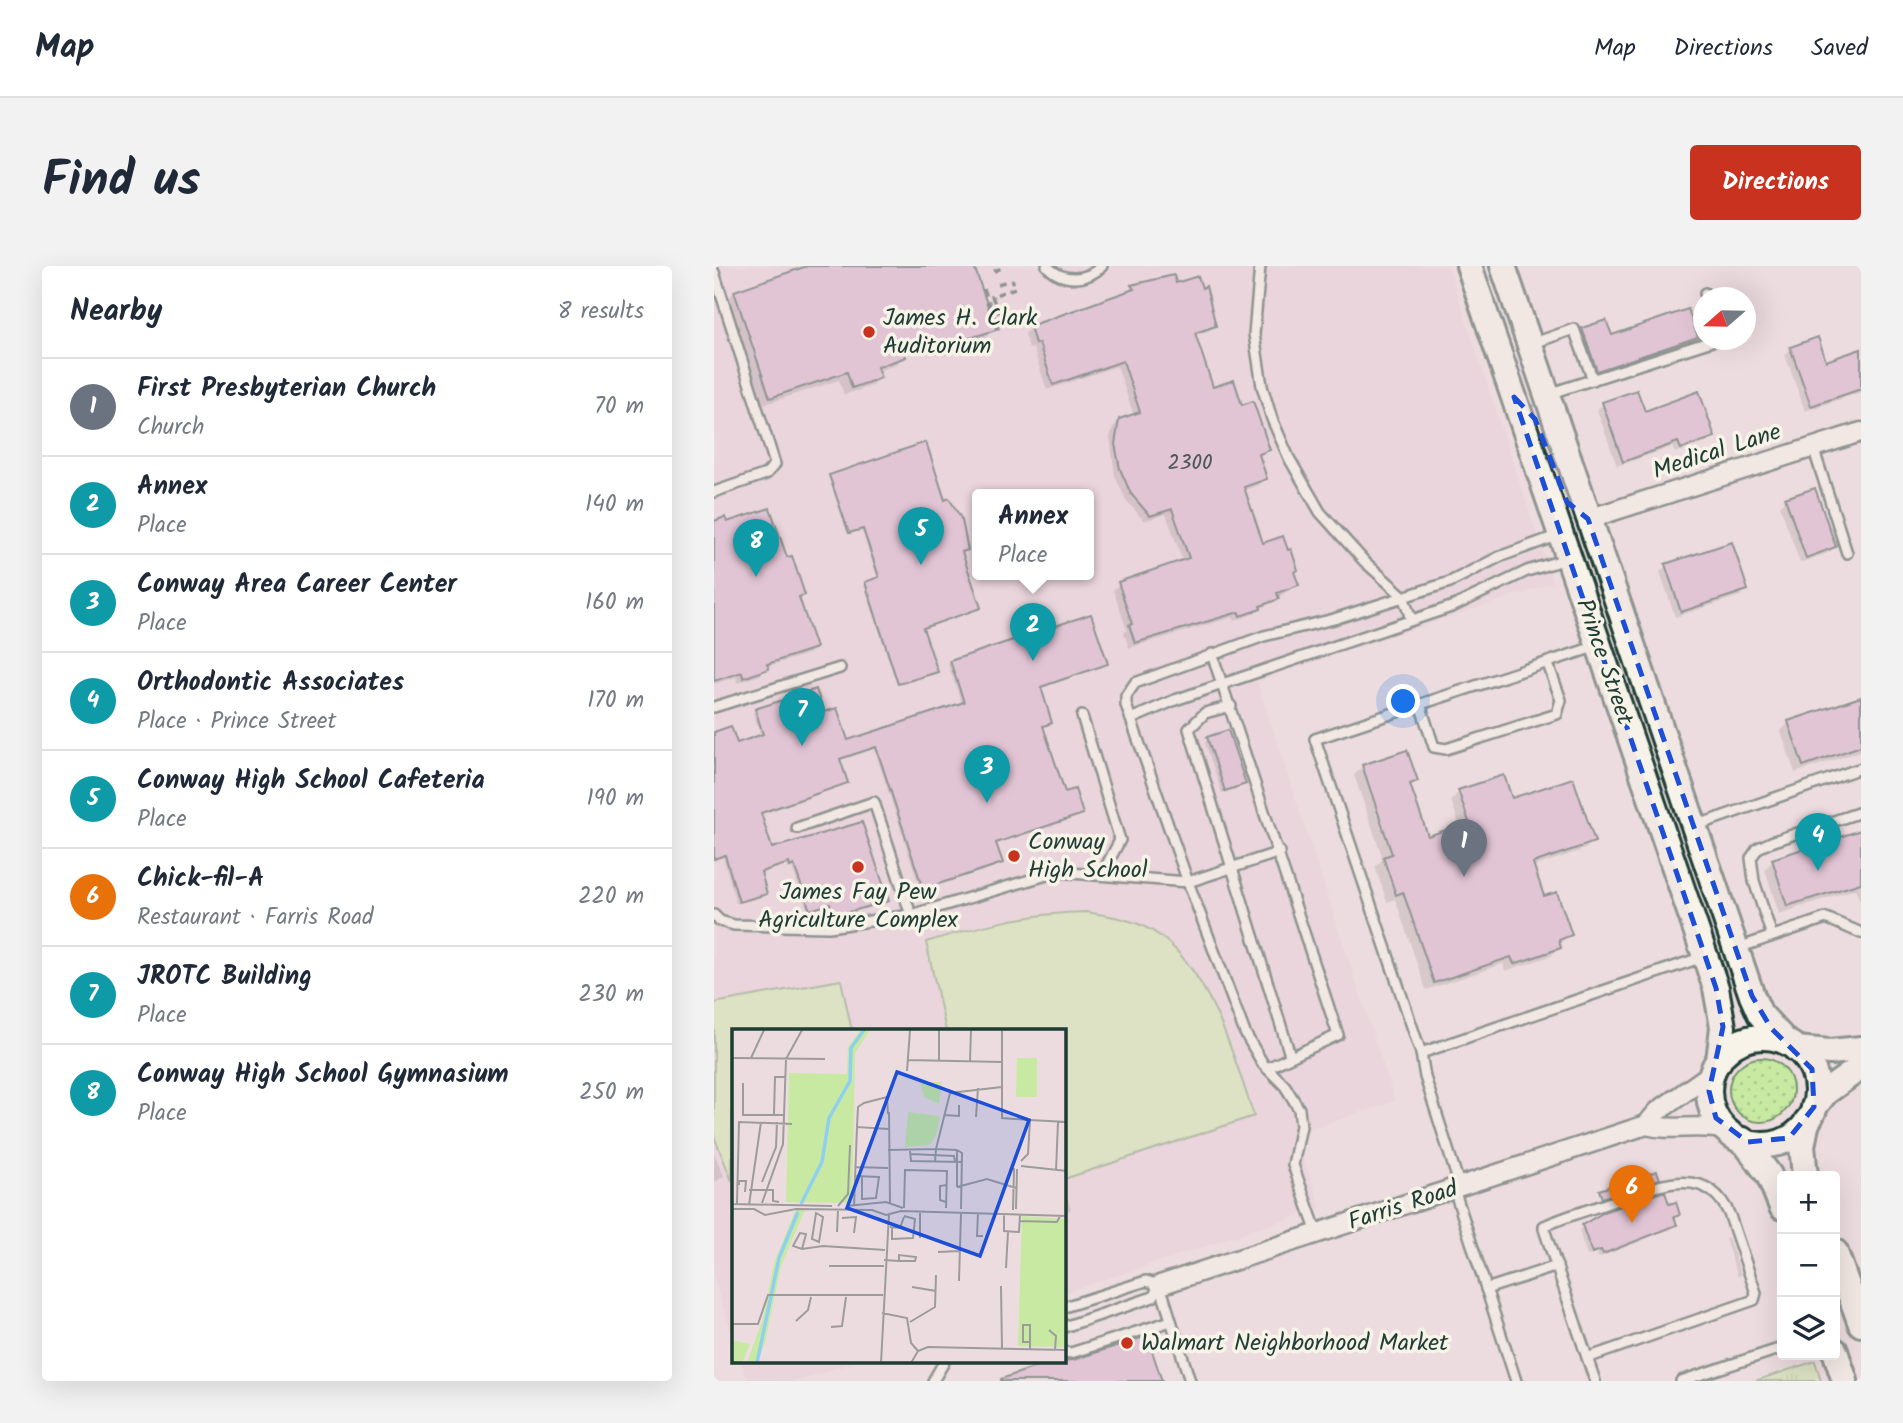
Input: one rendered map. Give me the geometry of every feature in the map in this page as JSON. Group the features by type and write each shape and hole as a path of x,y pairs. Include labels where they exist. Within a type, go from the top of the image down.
{"main road":[{"name":"Prince Street","path":"1469,266 1721,1005 1723,1027 1716,1067"},
{"path":"1490,266 1500,295 1519,315"},
{"name":"Prince Street","path":"1503,266 1735,949 1760,1013 1791,1046"},
{"path":"1514,397 1535,419 1567,502 1577,513 1588,519"},
{"path":"1599,645 1612,654 1626,675 1674,813 1693,826"},
{"path":"1777,1194 1769,1174 1735,1135 1716,1118 1710,1100 1716,1067 1727,1051 1746,1040 1767,1037 1791,1046 1830,1052 1861,1049"},
{"path":"1791,1046 1807,1060 1815,1078 1802,1146 1804,1171"},
{"path":"1735,1135 1759,1145 1779,1142 1798,1132 1826,1093 1861,1067"},
{"path":"1840,1266 1861,1324"},
{"path":"1838,1360 1845,1381"}],"street":[{"name":"Medical Lane","path":"1588,519 1861,432"},
{"name":"Farris Road","path":"1160,1285 1646,1125 1658,1111 1716,1067"},
{"name":"Farris Road","path":"1646,1125 1659,1128 1700,1125 1735,1135"}],"lane":[{"path":"1047,266 1064,277 1076,278 1088,276 1102,266"},
{"path":"1260,266 1254,334 1262,386 1272,419 1289,458 1320,512 1359,556 1403,596 1411,619"},
{"path":"714,272 775,464 766,474 714,492"},
{"path":"1529,344 1574,329 1593,380"},
{"path":"1546,395 1693,347"},
{"path":"1813,447 1847,553"},
{"path":"1317,1233 1293,1165 1301,1126 1299,1109 1245,1034 1188,882 1131,719 1126,696 1135,683 1212,654 1455,580 1499,558 1565,546"},
{"path":"1131,719 1454,606 1518,575 1565,546"},
{"path":"1516,1381 1486,1289 1425,1077 1421,1053 1315,740 1599,645"},
{"path":"1212,654 1280,852 1338,1035 1267,1068"},
{"path":"1420,704 1434,747 1446,749 1557,714 1561,699 1548,664"},
{"path":"714,707 840,668"},
{"path":"1231,706 1205,713 1189,729 1290,1055"},
{"path":"1082,716 1120,840 1102,874"},
{"path":"1693,826 1861,768"},
{"path":"797,828 874,802 911,915"},
{"path":"1772,936 1754,881 1751,858 1758,848 1861,812"},
{"path":"714,915 720,921 734,925 829,927 911,915 1057,872 1188,882 1280,852"},
{"path":"1735,949 1826,918 1861,933"},
{"path":"1421,1053 1705,956"},
{"path":"1587,1357 1749,1304 1754,1300 1756,1293 1724,1205 1710,1191 1689,1182 1669,1183 1545,1225 1557,1266 1587,1357 1595,1381"},
{"path":"1486,1289 1557,1266"},
{"path":"1066,1306 1146,1281 1160,1285"},
{"path":"1160,1285 1190,1381"},
{"path":"1066,1326 1153,1297 1160,1285"},
{"path":"1066,1352 1071,1353 1171,1321"},
{"path":"1681,1381 1777,1350"},
{"path":"933,1381 943,1364"}],"path":[{"path":"994,271 1002,268"},
{"path":"984,289 998,328 1003,326 992,296 1015,288 1009,280 998,284"}],"highlighted area":[{"path":"1514,397 1535,419 1567,502 1588,519 1752,996 1771,1028 1812,1069 1814,1107 1789,1138 1748,1142 1716,1118 1709,1091 1723,1027 1716,988"}],"shaded area":[{"name":"Conway High School","path":"714,266 1448,266 1553,583 1257,681 1395,1101 1296,1134 1321,1208 1066,1292 1066,1029 732,1029 732,1334 714,1279"},
{"path":"742,1364 850,1364 797,1381 748,1381"}],"green space":[{"path":"1086,912 1122,919 1143,926 1165,940 1184,959 1214,1009 1254,1116 1066,1178 1066,1029 946,1029 926,942 1005,921"},
{"path":"841,980 852,1029 732,1029 732,1181 714,1136 714,1003"},
{"path":"1755,1058 1767,1058 1784,1067 1791,1078 1791,1102 1784,1113 1767,1122 1755,1122 1743,1117 1734,1108 1729,1096 1729,1084 1734,1072 1743,1063"},
{"path":"1815,1361 1821,1381 1755,1381"}],"building":[{"name":"James H. Clark Auditorium","path":"807,266 974,266 996,330 967,339 969,344 958,348 902,344 906,357 877,367 881,378 852,388 847,372 770,398 734,291"},
{"path":"1174,275 1176,283 1198,276 1202,288 1206,286 1216,326 1195,333 1213,387 1234,380 1242,405 1253,401 1270,450 1259,454 1267,479 1244,487 1263,543 1283,536 1298,570 1294,572 1299,585 1277,593 1279,599 1260,606 1261,609 1240,616 1239,612 1135,643 1129,625 1132,624 1118,582 1189,558 1172,509 1150,516 1131,494 1120,469 1115,444 1119,419 1140,412 1123,361 1053,385 1039,343 1035,344 1030,326 1134,289 1131,285"},
{"path":"1688,309 1693,323 1693,339 1597,371 1582,328 1606,320 1612,335"},
{"path":"1818,337 1826,361 1861,349 1861,389 1811,406 1790,347"},
{"path":"1637,390 1645,411 1699,391 1715,437 1681,449 1678,442 1623,462 1602,402"},
{"path":"926,442 945,500 949,498 962,520 968,550 962,552 981,608 923,628 938,672 898,684 865,582 879,577 863,529 849,533 829,475"},
{"path":"1815,488 1836,547 1806,558 1785,498"},
{"path":"770,508 787,557 792,556 805,595 799,597 816,648 767,664 769,669 743,678 742,672 714,681 714,521 725,517 727,522"},
{"path":"1732,542 1748,590 1681,612 1665,564"},
{"path":"1091,614 1108,664 1041,687 1052,723 1043,726 1065,792 1075,789 1083,814 996,843 1003,863 923,889 876,747 840,759 848,783 761,813 772,848 862,822 889,901 834,916 830,904 810,910 794,865 790,867 789,863 761,872 767,894 739,902 725,855 714,859 714,732 731,726 737,743 763,734 755,709 816,689 824,712 837,708 848,740 964,702 950,661"},
{"path":"1861,697 1861,746 1803,766 1788,721"},
{"path":"1228,730 1246,784 1225,791 1207,737"},
{"path":"1407,750 1418,781 1410,784 1428,836 1469,822 1458,790 1504,775 1512,798 1573,778 1595,842 1533,863 1544,896 1557,892 1572,935 1559,940 1561,948 1514,964 1511,957 1434,983 1403,892 1396,895 1383,857 1392,854 1362,765"},
{"path":"1861,830 1861,883 1787,906 1772,859"},
{"path":"1657,1171 1660,1179 1602,1198 1599,1190"},
{"path":"1665,1192 1669,1204 1676,1202 1680,1215 1674,1217 1677,1225 1603,1254 1601,1250 1592,1253 1582,1225 1606,1211"},
{"name":"Walmart Neighborhood Market","path":"1147,1336 1162,1381 1001,1381 1044,1364 1066,1364 1066,1361"}],"place":[{"name":"James H. Clark Auditorium","path":"869,332"},
{"name":"Conway High School Cafeteria","path":"921,565"},
{"name":"Conway High School Gymnasium","path":"756,577"},
{"name":"Annex","path":"1033,661"},
{"name":"JROTC Building","path":"802,746"},
{"name":"Conway Area Career Center","path":"987,803"},
{"name":"Conway High School","path":"1014,856"},
{"name":"James Fay Pew Agriculture Complex","path":"858,867"},
{"name":"Orthodontic Associates","path":"1818,871"},
{"name":"First Presbyterian Church","path":"1464,877"},
{"name":"Chick-fil-A","path":"1632,1223"},
{"name":"Walmart Neighborhood Market","path":"1127,1343"}]}
